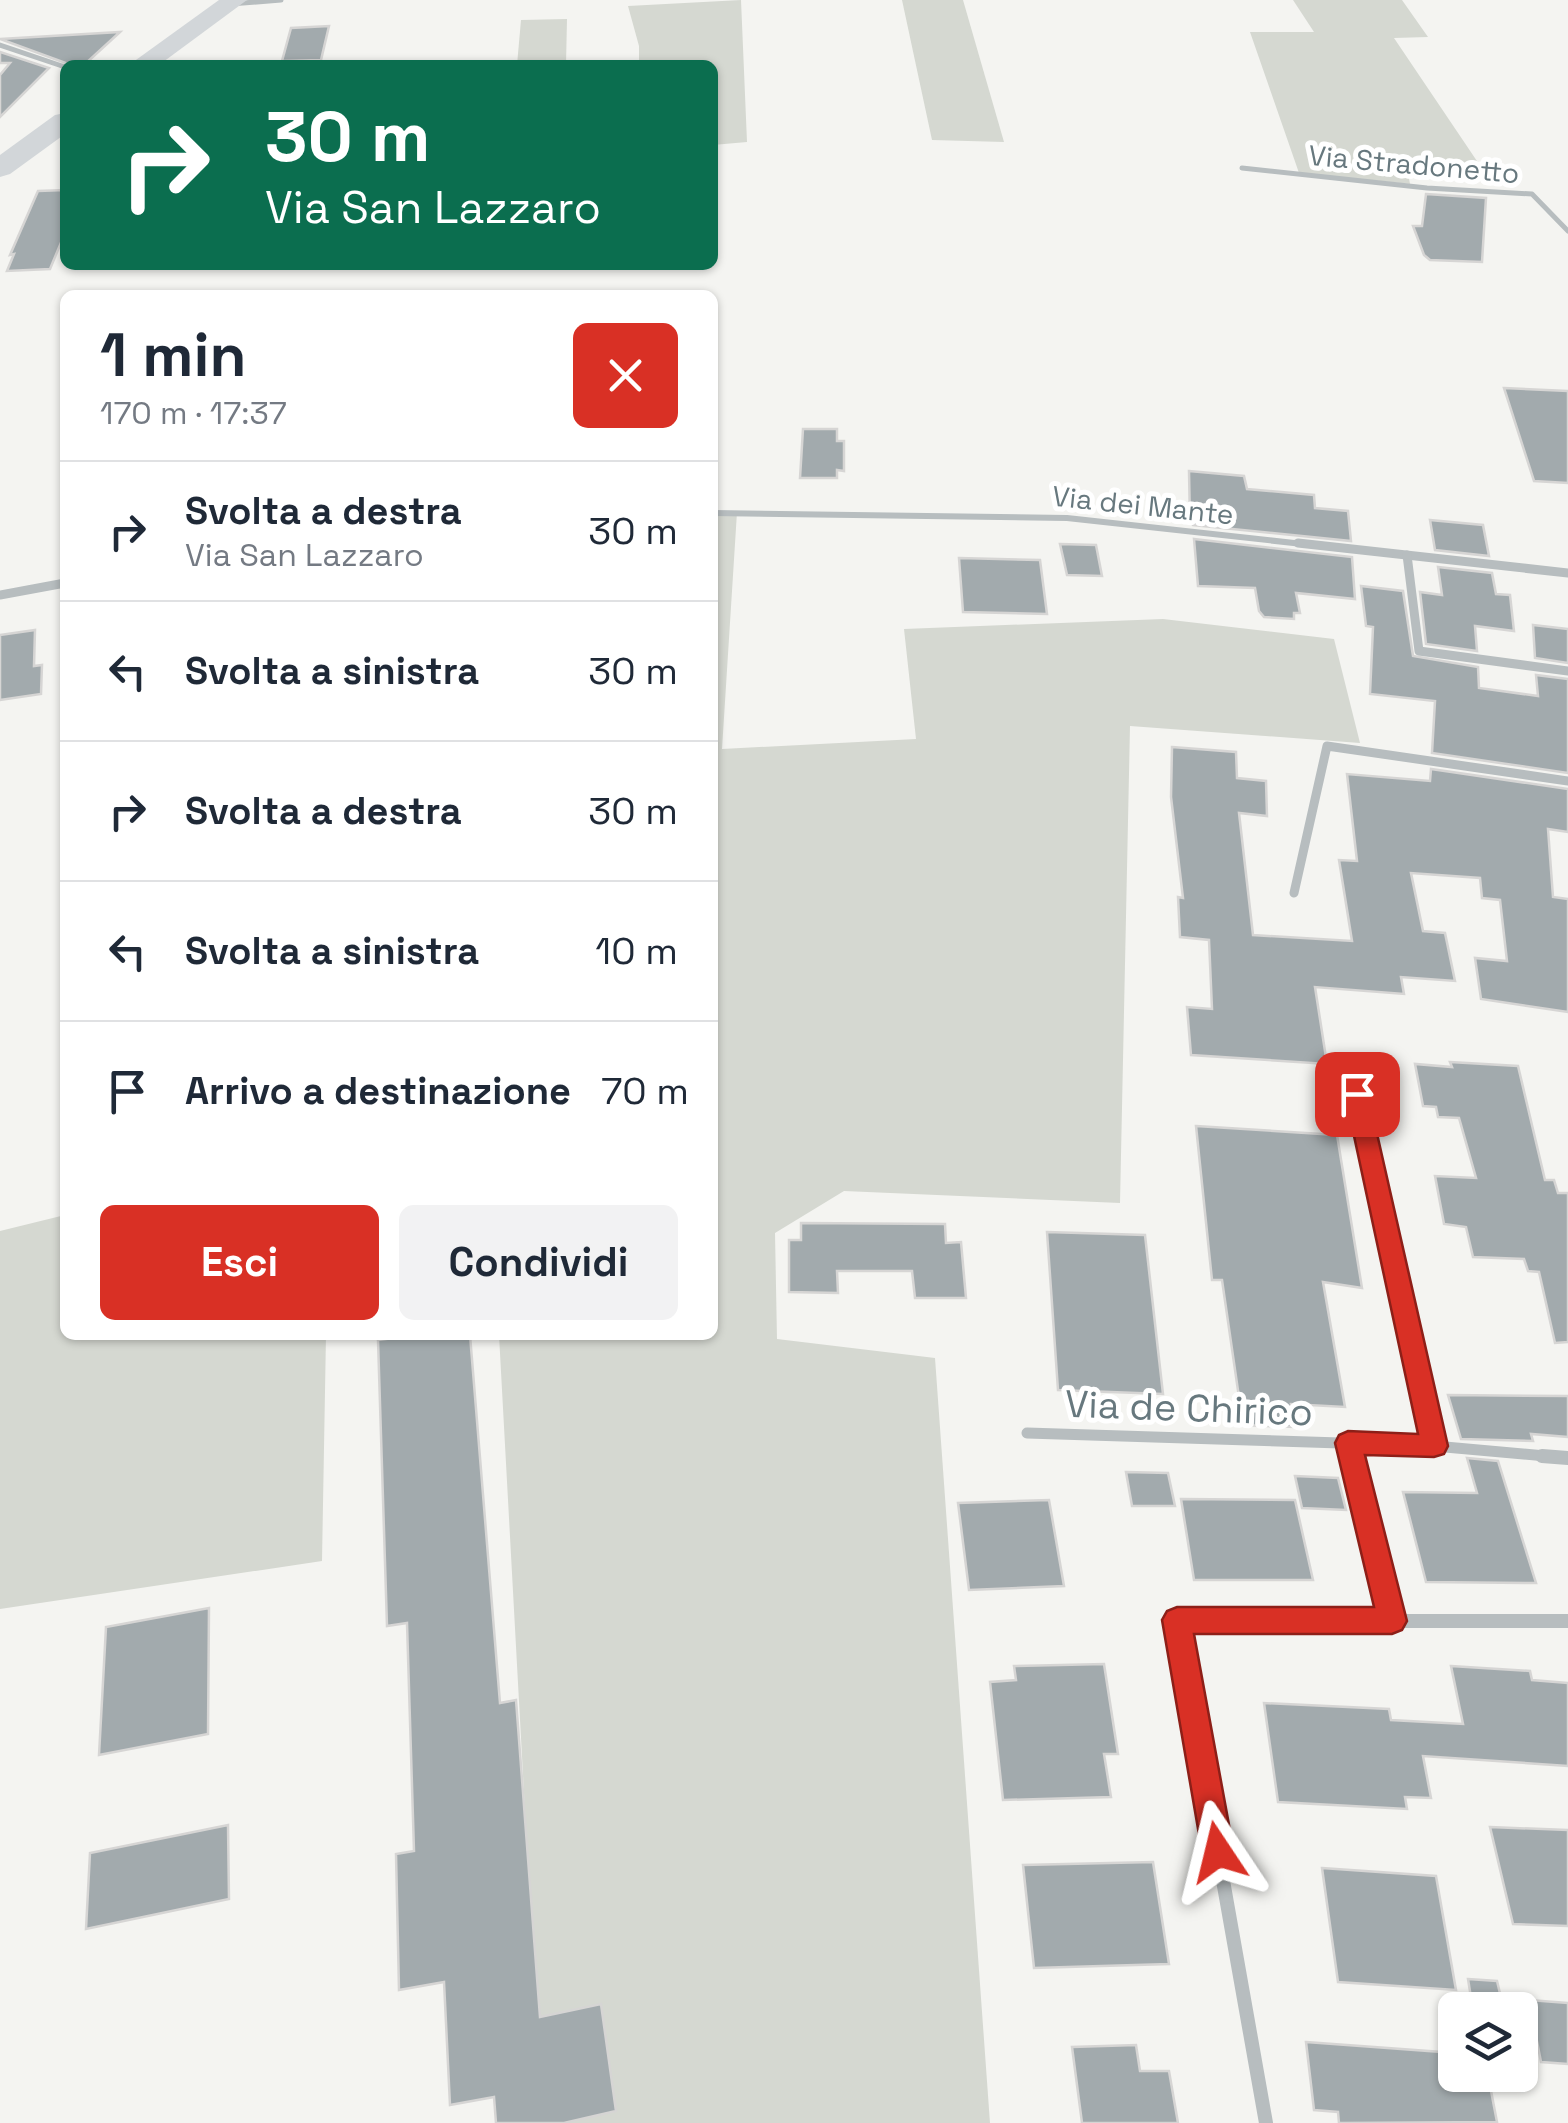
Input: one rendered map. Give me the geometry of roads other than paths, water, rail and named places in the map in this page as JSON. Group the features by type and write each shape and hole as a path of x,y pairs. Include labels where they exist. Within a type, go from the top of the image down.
{"main road":[{"path":"149,60 232,2"},
{"path":"0,168 60,125"}],"street":[{"path":"232,2 281,0"},
{"path":"0,45 60,65"},
{"name":"Via Stradonetto","path":"1242,168 1427,188 1532,194 1568,231"},
{"name":"Via dei Mante","path":"718,514 1067,518 1568,573"},
{"path":"1407,555 1418,651 1568,672"},
{"path":"0,595 60,583"},
{"path":"1294,893 1327,746 1568,782"},
{"path":"1357,1094 1434,1446"},
{"name":"Via de Chirico","path":"1027,1433 1434,1446 1568,1458"},
{"path":"1348,1443 1392,1621"},
{"path":"1266,2123 1177,1620 1568,1621"}]}
